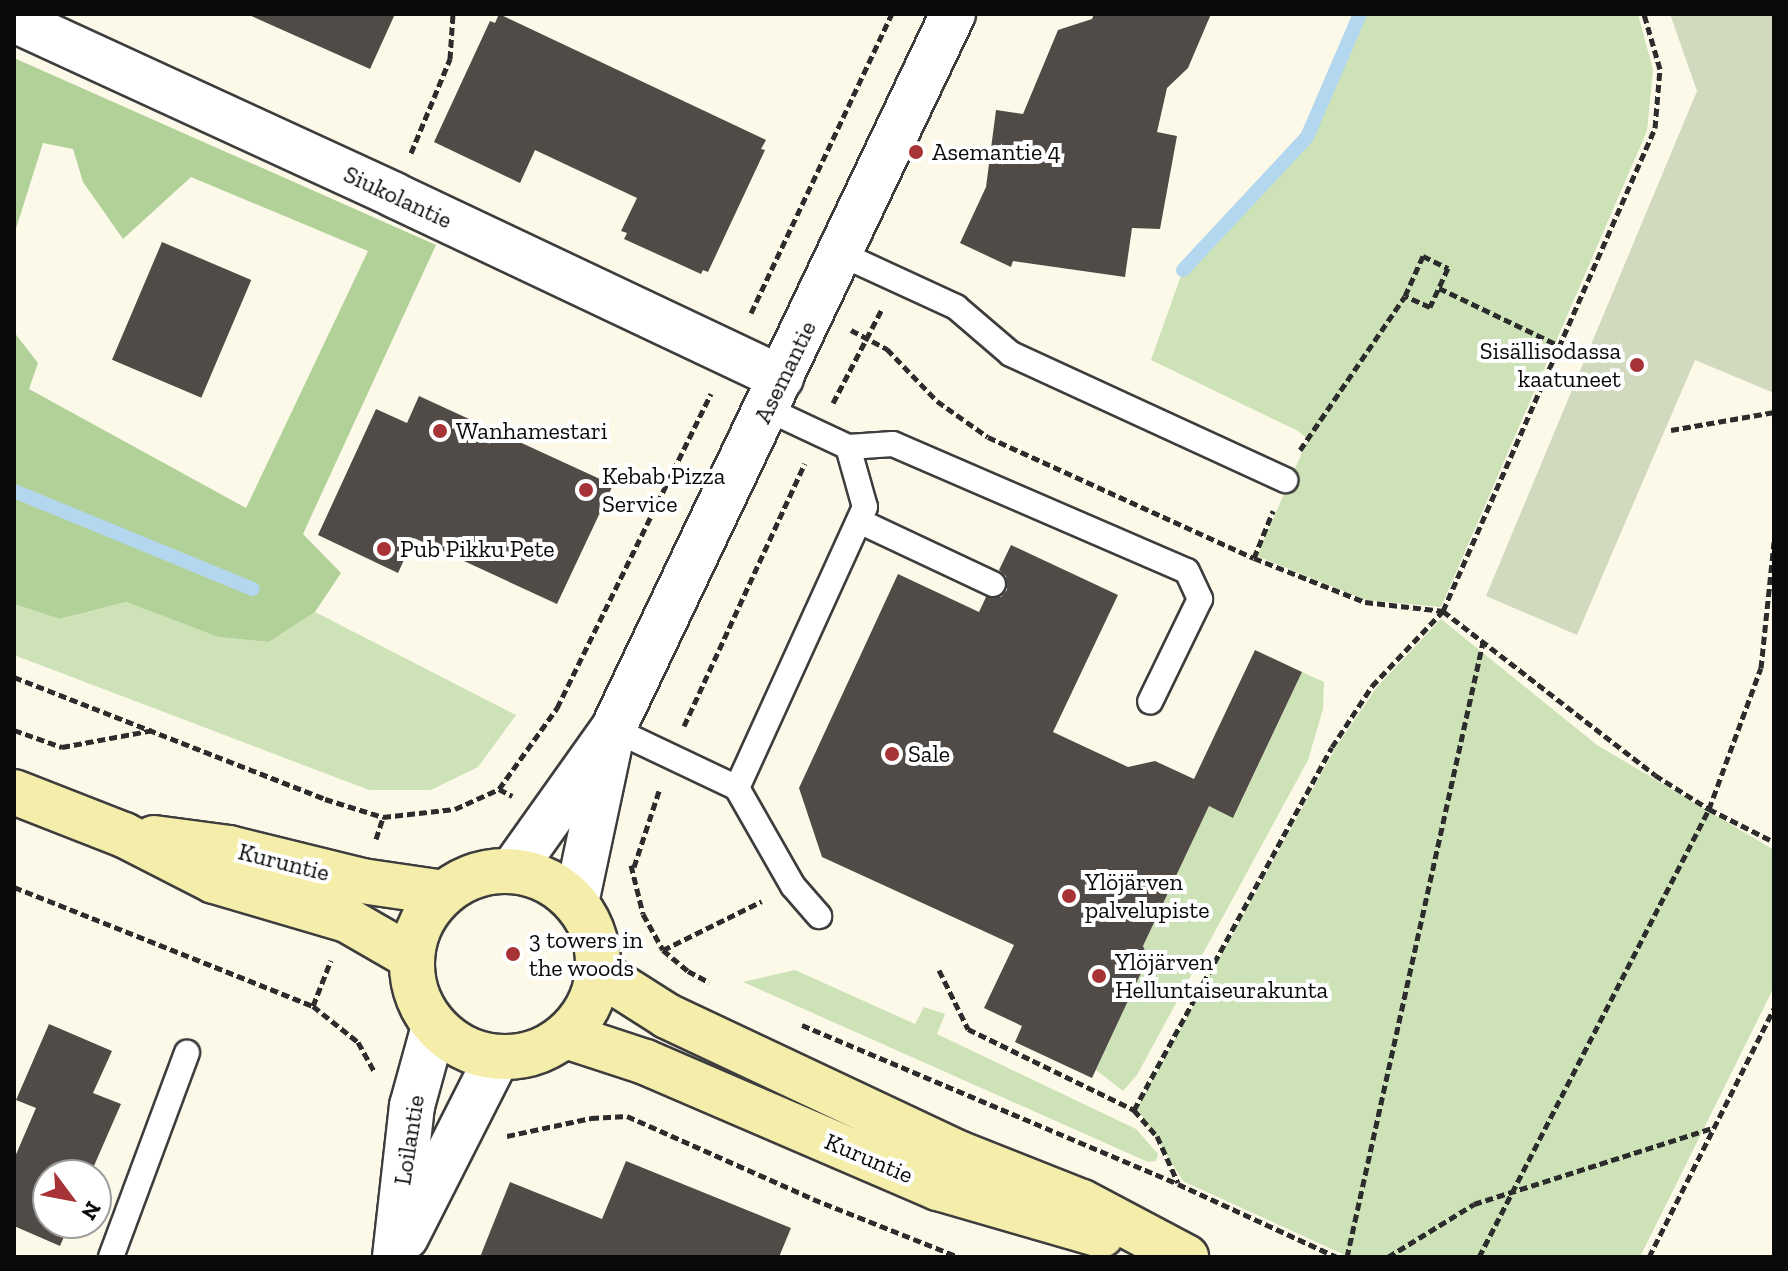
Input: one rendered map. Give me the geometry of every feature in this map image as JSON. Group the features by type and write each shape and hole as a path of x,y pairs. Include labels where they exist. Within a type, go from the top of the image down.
{"main road":[{"name":"Kuruntie","path":"14,792 124,835 214,881 347,920 411,957"},
{"name":"Kuruntie","path":"124,835 229,848 362,881 444,893"},
{"path":"512,871 536,876 558,887 576,903 593,936 598,972 593,996 566,1036 545,1049 522,1057 497,1058 473,1053 452,1042 434,1026 420,1005 412,982 411,957 422,922 444,893 476,876 512,871"},
{"name":"Kuruntie","path":"598,972 667,1016 958,1153 1082,1202 1183,1256"},
{"name":"Kuruntie","path":"566,1036 645,1062 938,1188 1058,1224 1183,1256"}],"street":[{"name":"Asemantie","path":"512,871 613,729 814,312 953,14"},
{"name":"Siukolantie","path":"14,20 394,195 730,355 774,394"},
{"name":"Asemantie","path":"576,903 613,729"},
{"name":"Loilantie","path":"395,1257 412,1106 434,1026"},
{"name":"Loilantie","path":"395,1257 497,1058"}],"lane":[{"path":"841,254 956,307 1011,354 1285,480"},
{"path":"774,394 818,433 848,447 893,444 1187,571 1200,599 1150,702"},
{"path":"737,788 865,507 848,447"},
{"path":"859,521 993,584"},
{"path":"613,729 737,788 793,886 819,916"},
{"path":"111,1257 187,1053"}],"path":[{"path":"394,195 450,59 453,14"},
{"path":"14,677 325,799 383,817 455,809 499,789 557,708 764,286 892,14"},
{"path":"1134,1110 1332,747 1372,686 1443,611 1655,128 1660,69 1644,14"},
{"path":"1254,558 1285,480 1307,437 1405,296 1423,256 1448,268 1430,307 1405,296"},
{"path":"713,984 688,971 663,950 643,914 634,867 670,757 818,433 866,337 899,280"},
{"path":"764,286 887,349 937,401 988,437 1254,558 1365,602 1443,611 1655,775 1709,809 1774,842"},
{"path":"1439,288 1560,346"},
{"path":"1671,430 1774,412"},
{"path":"1479,1257 1709,809 1761,668 1774,542"},
{"path":"1347,1257 1483,642"},
{"path":"14,730 62,747 155,730"},
{"path":"499,789 549,817"},
{"path":"590,838 634,867"},
{"path":"663,950 793,886"},
{"path":"14,887 313,1006 358,1042 385,1092 412,1106"},
{"path":"939,970 968,1029 1134,1110 1157,1136 1178,1184"},
{"path":"1649,1257 1774,1009"},
{"path":"792,1021 1178,1184 1337,1257"},
{"path":"462,1126 490,1138 591,1118 627,1116 813,1199 959,1257"},
{"path":"1388,1257 1474,1204 1513,1189 1715,1127"}],"green space":[{"path":"1360,14 1638,14 1653,70 1647,131 1441,607 1366,600 1257,556 1308,439 1298,431 1151,360 1183,270 1307,137"},
{"path":"1670,14 1774,14 1774,393 1695,360 1577,635 1486,596 1697,91"},
{"path":"14,58 436,245 303,534 341,573 315,612 269,642 218,637 126,602 60,619 14,604 14,332 38,363 29,389 246,508 368,251 191,177 123,239 83,182 73,149 43,143 14,235"},
{"path":"126,602 218,637 269,642 315,612 516,715 478,767 431,790 369,790 14,655 14,604 61,619"},
{"path":"1441,619 1597,745 1774,850 1774,987 1640,1257 1349,1257 1183,1181 1137,1108 1336,747 1377,687"},
{"path":"1302,672 1324,682 1323,709 1308,760 1137,1075 1123,1091 1096,1070 1148,958 1143,946 1209,806 1234,817"},
{"path":"795,970 915,1024 924,1007 945,1014 937,1034 1136,1129 1158,1154 1156,1161 1148,1162 743,982"}],"building":[{"path":"247,14 395,14 370,69"},
{"path":"499,14 766,140 761,149 765,150 708,272 703,270 701,274 624,239 627,233 621,231 637,198 535,150 520,183 434,142 490,21 495,23"},
{"path":"1094,14 1211,14 1188,68 1167,88 1157,132 1177,136 1160,229 1132,228 1125,277 1013,261 1011,267 960,243 986,187 996,110 1023,114 1058,30 1092,19"},
{"path":"162,242 251,280 201,398 112,360"},
{"path":"419,396 613,485 557,604 414,538 398,573 318,535 376,409 407,423"},
{"path":"1011,545 1118,595 1053,732 1128,767 1155,761 1194,779 1255,650 1302,672 1233,818 1209,806 1143,946 1148,958 1092,1078 1015,1042 1022,1026 984,1008 1014,945 822,857 799,788 898,574 979,612 986,597 1001,597 1007,590 1006,576 999,570"},
{"path":"49,1024 112,1051 93,1093 121,1104 97,1159 32,1159 32,1234 14,1226 14,1159 36,1108 16,1100"},
{"path":"626,1161 791,1228 779,1257 480,1257 510,1182 602,1219"},
{"path":"44,1239 63,1239 60,1246"}],"waterway":[{"path":"1183,270 1307,137 1360,14"},
{"path":"14,491 253,589"}],"place":[{"name":"Asemantie 4","path":"916,152"},
{"name":"Sisällisodassa kaatuneet","path":"1637,365"},
{"name":"Wanhamestari","path":"440,431"},
{"name":"Kebab Pizza Service","path":"586,490"},
{"name":"Pub Pikku Pete","path":"384,549"},
{"name":"Sale","path":"892,754"},
{"name":"Ylöjärven palvelupiste","path":"1069,896"},
{"name":"3 towers in the woods","path":"513,954"},
{"name":"Ylöjärven Helluntaiseurakunta","path":"1099,976"}]}
